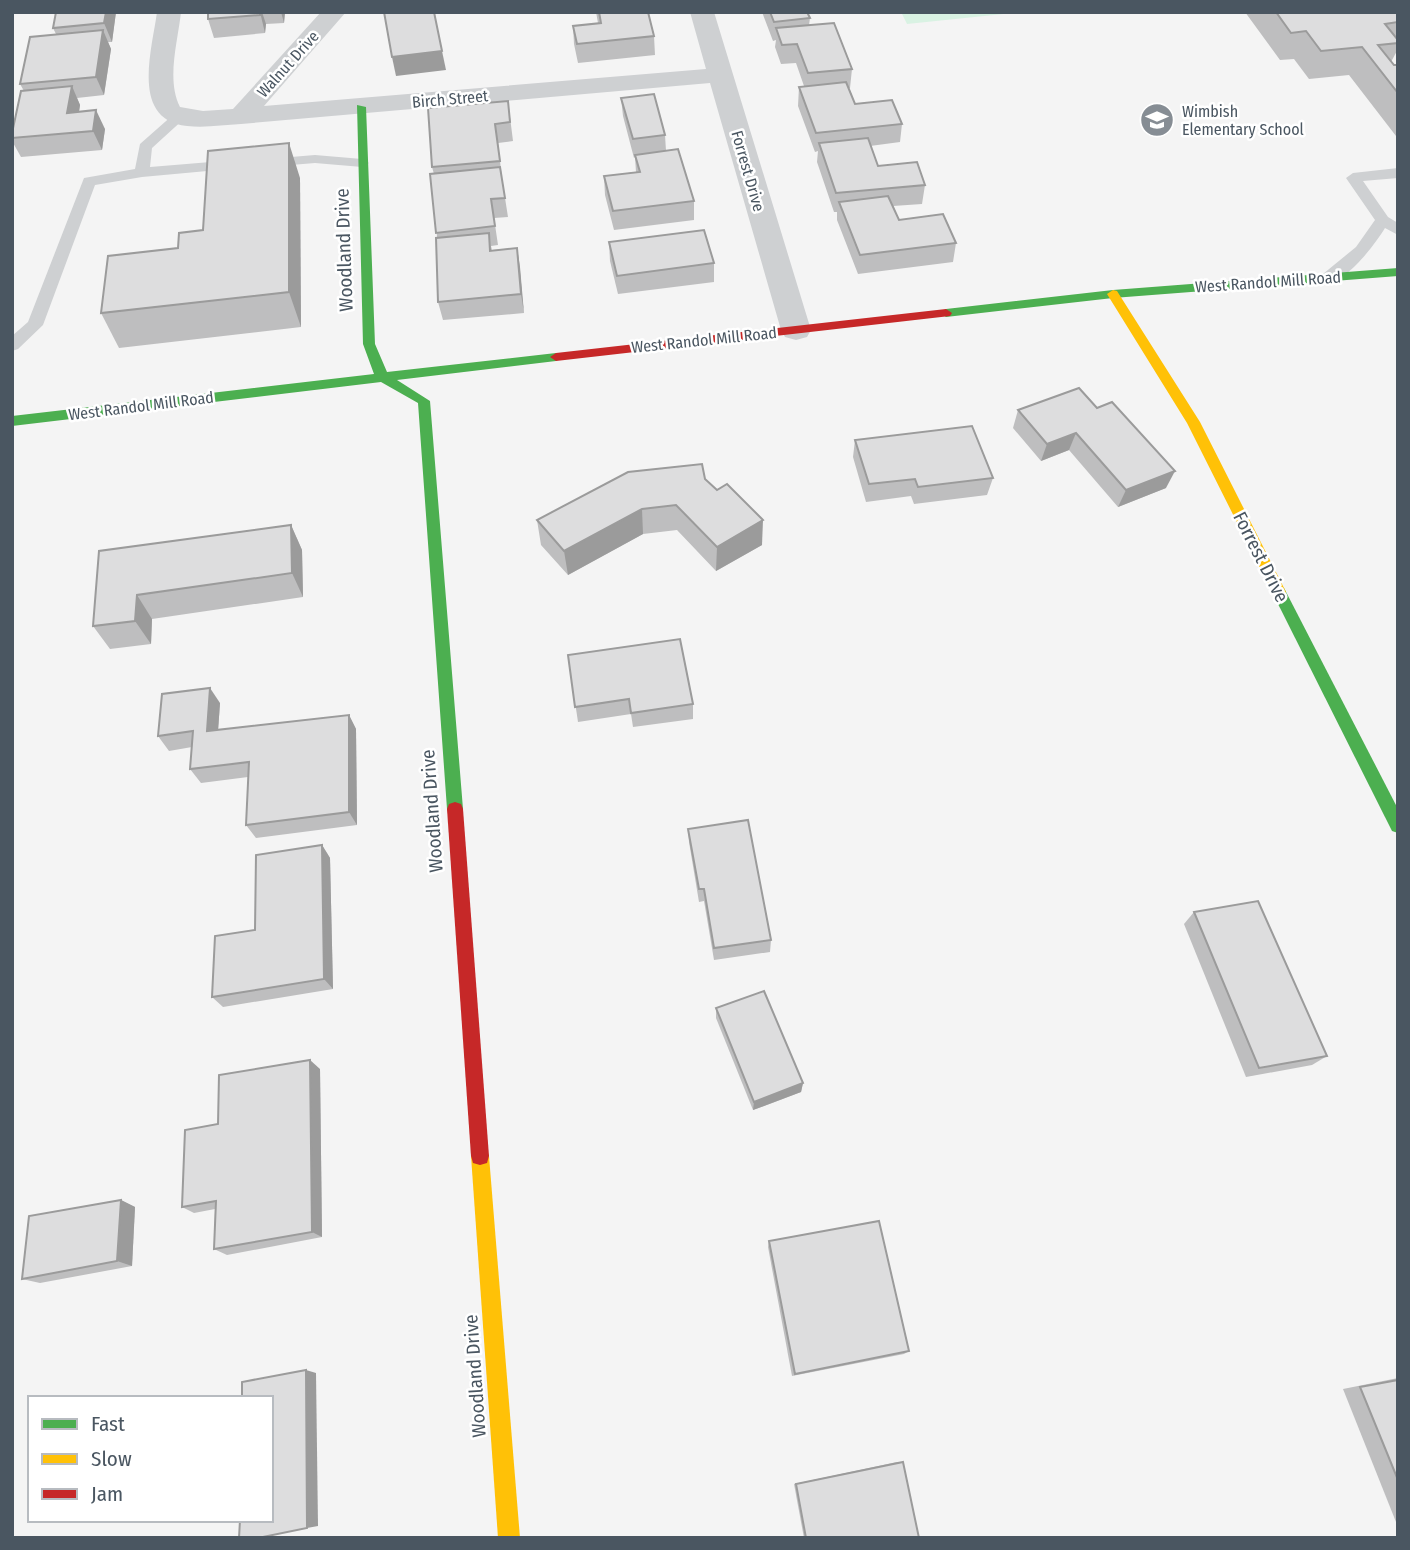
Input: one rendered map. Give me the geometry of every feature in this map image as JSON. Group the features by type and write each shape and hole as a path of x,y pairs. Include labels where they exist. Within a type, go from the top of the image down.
{"street":[{"path":"169,12 160,90 169,111 179,117"},
{"name":"Walnut Drive","path":"241,116 334,12"},
{"name":"Forrest Drive","path":"702,12 796,330"},
{"name":"Birch Street","path":"179,117 203,119 361,107 720,75"},
{"name":"Woodland Drive","path":"361,107 369,344 382,377 424,401 509,1538"},
{"name":"West Randol Mill Road","path":"12,421 1114,294 1398,272"},
{"name":"Forrest Drive","path":"1114,294 1193,422 1398,826"}],"lane":[{"path":"142,172 145,147 179,117"},
{"path":"12,345 35,325 89,181 142,172 315,159 362,163"},
{"path":"1398,173 1353,178 1383,220 1398,230"},
{"path":"1329,278 1362,251 1383,220"}],"green space":[{"path":"901,12 1023,12 907,24"}],"building":[{"path":"56,12 106,12 104,23 53,28"},
{"path":"208,12 260,12 260,15 208,19"},
{"path":"384,12 434,12 442,51 392,57"},
{"path":"599,12 648,12 654,36 577,44 573,26 601,23"},
{"path":"770,12 807,12 810,18 774,22"},
{"path":"1276,12 1398,12 1398,22 1385,24 1398,43 1378,45 1394,65 1398,65 1398,93 1362,47 1321,51 1306,31 1291,33"},
{"path":"834,23 852,69 808,73 797,44 782,45 776,28"},
{"path":"103,30 96,77 20,84 30,37"},
{"path":"846,82 855,104 892,100 902,124 816,133 799,87"},
{"path":"72,86 67,113 96,110 93,131 12,138 21,91"},
{"path":"654,94 665,135 633,139 621,98"},
{"path":"508,101 510,122 495,124 500,161 432,167 428,108"},
{"path":"868,138 878,166 917,162 925,185 836,193 819,143"},
{"path":"289,143 289,292 101,313 108,256 178,248 179,233 203,230 208,151"},
{"path":"678,149 694,201 613,211 604,176 640,172 635,155"},
{"path":"500,167 505,198 491,199 495,226 436,233 430,174"},
{"path":"888,196 899,220 943,214 956,243 860,255 839,202"},
{"path":"704,230 714,263 617,276 609,242"},
{"path":"489,233 490,251 517,248 521,294 438,302 436,238"},
{"path":"1079,388 1097,408 1112,402 1175,471 1126,490 1076,433 1047,444 1018,410"},
{"path":"972,426 993,478 918,487 915,479 869,484 855,440"},
{"path":"702,464 705,479 717,490 727,484 763,520 717,547 676,505 642,509 564,551 537,520 628,472"},
{"path":"291,525 292,573 137,595 135,621 93,626 99,551"},
{"path":"680,639 693,704 631,713 629,699 575,707 568,655"},
{"path":"210,688 207,731 349,715 349,812 246,825 249,762 190,769 193,731 158,736 162,694"},
{"path":"748,820 771,940 714,948 704,889 699,889 688,829"},
{"path":"322,845 324,979 212,997 215,936 255,930 256,855"},
{"path":"1258,901 1327,1056 1259,1068 1194,912"},
{"path":"764,991 803,1083 754,1102 716,1008"},
{"path":"310,1060 312,1232 214,1249 216,1201 182,1207 185,1130 218,1124 219,1075"},
{"path":"121,1200 117,1261 22,1279 29,1216"},
{"path":"879,1221 909,1351 795,1374 769,1241"},
{"path":"306,1370 307,1528 258,1538 239,1538 240,1522 273,1522 273,1396 242,1396 242,1382"},
{"path":"1398,1380 1398,1480 1360,1387"},
{"path":"903,1462 919,1538 806,1538 796,1484"}],"traffic: fast":[{"path":"361,107 369,344 382,377 424,401 455,809"},
{"path":"946,313 1113,294 1398,272"},
{"path":"12,421 556,357"},
{"path":"1279,592 1398,826"}],"traffic: slow":[{"path":"1113,294 1193,422 1279,592"},
{"path":"480,1156 509,1538"}],"traffic: jam":[{"path":"556,357 946,313"},
{"path":"455,809 480,1156"}],"place":[{"name":"Wimbish Elementary School","path":"1157,120"}]}
